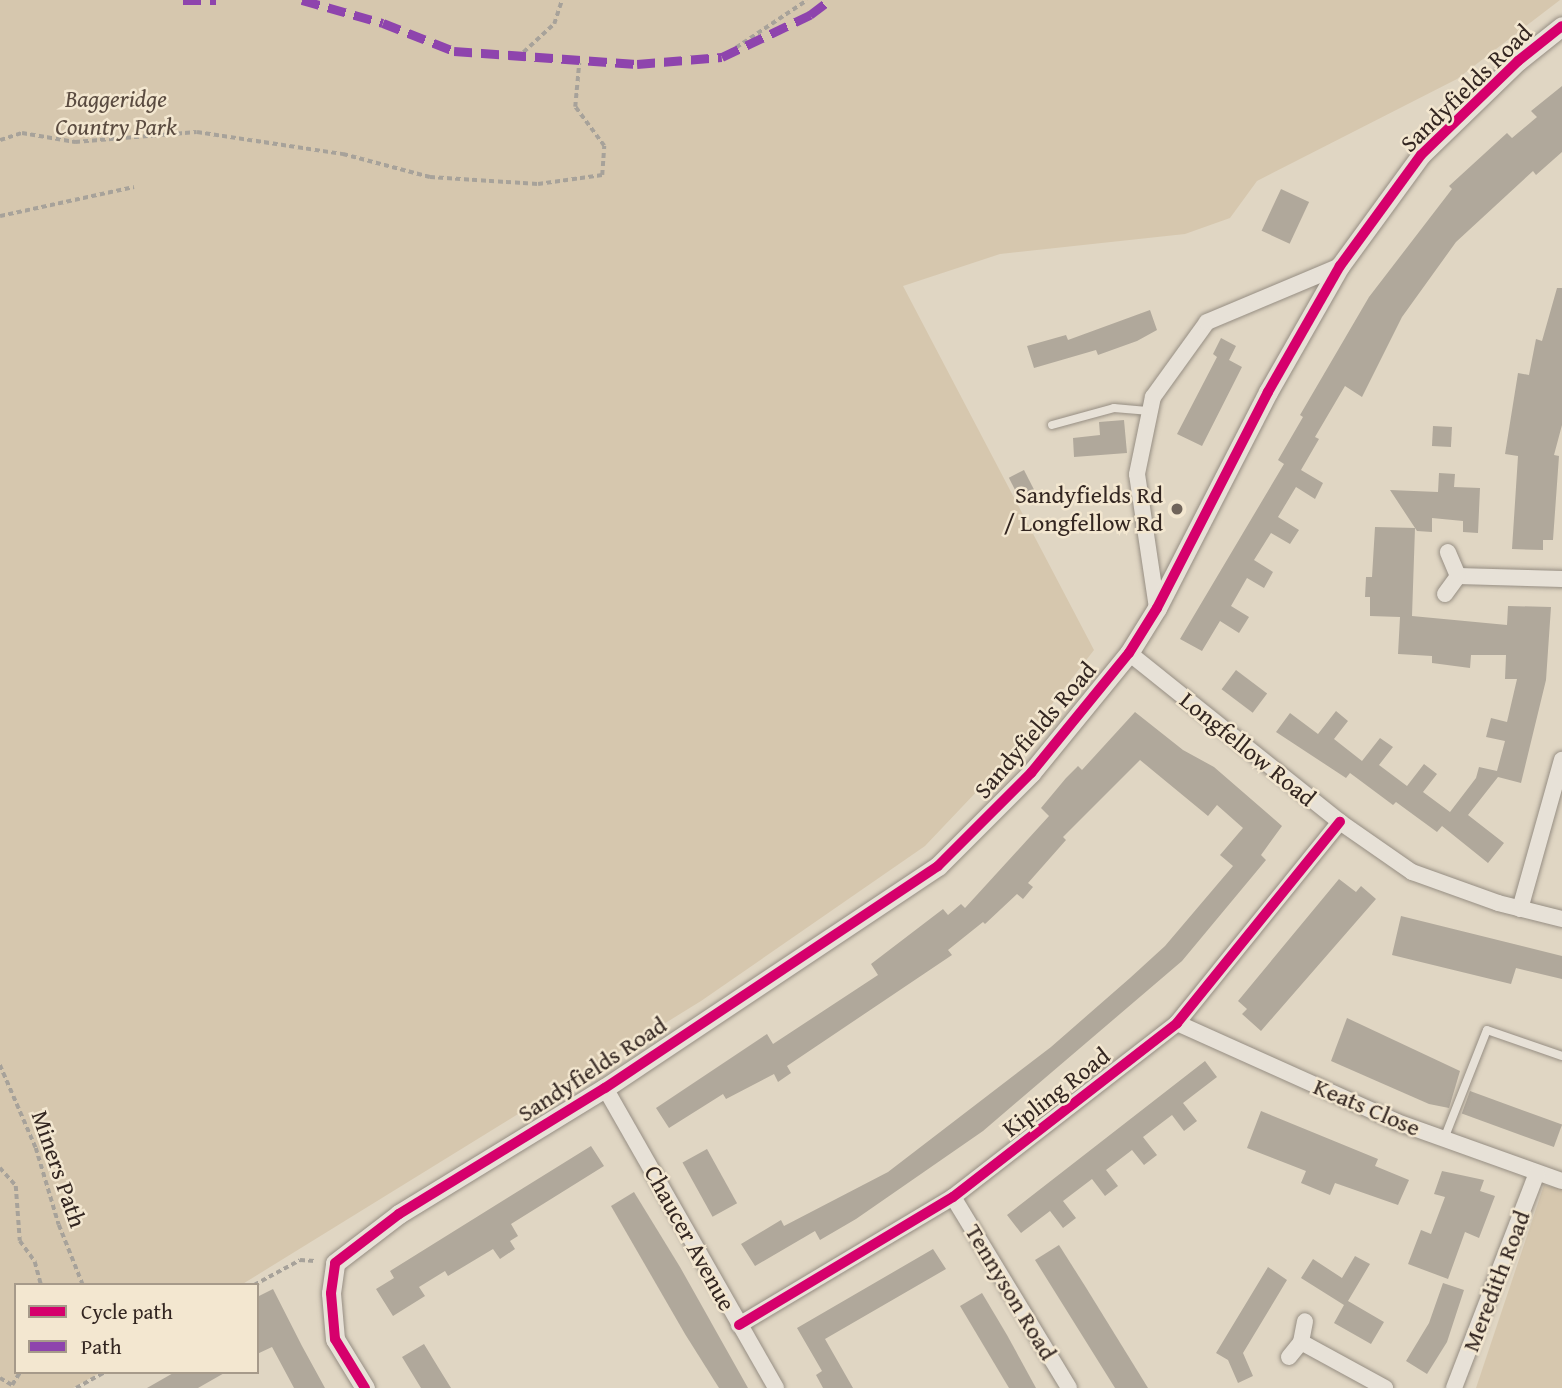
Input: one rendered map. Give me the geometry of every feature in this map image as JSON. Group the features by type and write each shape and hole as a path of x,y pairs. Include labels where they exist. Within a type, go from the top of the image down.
{"street":[{"name":"Sandyfields Road","path":"335,1263 399,1214 605,1088 938,866 1031,773 1129,653 1157,608 1268,392 1340,266 1421,155 1518,61 1562,26"},
{"path":"1157,608 1137,474 1153,397 1207,322 1340,266"},
{"path":"1448,552 1458,576"},
{"path":"1458,576 1562,579"},
{"path":"1445,594 1458,576"},
{"name":"Longfellow Road","path":"1129,653 1340,822 1412,872 1520,909 1562,919"},
{"path":"1520,909 1562,760"},
{"name":"Kipling Road","path":"739,1325 953,1197 1177,1023 1340,822"},
{"name":"Keats Close","path":"1177,1023 1444,1139 1562,1181"},
{"name":"Chaucer Avenue","path":"605,1088 776,1388"},
{"name":"Meredith Road","path":"1454,1388 1537,1173"},
{"name":"Tennyson Road","path":"953,1197 1069,1388"},
{"path":"335,1263 331,1293 335,1339 365,1388"},
{"path":"1289,1357 1301,1342 1305,1321"},
{"path":"1301,1342 1385,1388"}],"lane":[{"path":"1052,425 1114,408 1150,411"},
{"path":"1444,1139 1487,1030 1562,1056"}],"path":[{"path":"517,58 554,24 562,0"},
{"path":"722,57 807,0"},
{"path":"0,140 22,133 75,142 197,132 344,154 430,177 538,184 602,175 604,146 575,107 579,63"},
{"path":"0,216 134,187"},
{"path":"0,1168 16,1186 20,1241 35,1262 40,1283"},
{"path":"258,1283 300,1260 335,1263"},
{"path":"76,1388 100,1374"},
{"path":"0,1378 15,1386"}],"green space":[{"name":"Baggeridge Country Park","path":"0,0 1560,0 1457,79 1257,181 1230,218 1185,234 1000,254 903,286 1094,650 1017,749 925,846 701,1001 244,1283 14,1283 14,1374 98,1374 73,1388 0,1388"},
{"path":"1544,1185 1562,1189 1562,1388 1476,1388"}],"building":[{"path":"1562,86 1562,152 1536,175 1533,171 1456,242 1402,317 1362,397 1345,386 1315,437 1319,439 1301,470 1323,483 1315,499 1296,487 1278,517 1299,530 1290,544 1271,533 1254,560 1273,572 1264,588 1247,578 1231,606 1249,617 1239,633 1220,621 1202,651 1180,639 1284,464 1278,460 1303,417 1300,415 1369,297 1452,189 1449,186 1507,133 1512,138 1537,117 1531,111"},
{"path":"1281,189 1309,202 1290,244 1262,231"},
{"path":"1557,288 1562,288 1562,425 1554,455 1559,456 1553,540 1543,540 1543,550 1512,549 1518,456 1505,454 1518,373 1529,375 1536,339 1542,341"},
{"path":"1150,310 1157,330 1137,341 1098,355 1096,350 1034,368 1027,346 1066,335 1068,340"},
{"path":"1221,338 1236,346 1229,360 1242,367 1202,446 1177,434 1217,357 1213,354"},
{"path":"1124,420 1127,453 1074,457 1073,438 1100,435 1099,422"},
{"path":"1433,426 1452,427 1451,447 1432,446"},
{"path":"1024,470 1035,492 1020,500 1009,478"},
{"path":"1439,473 1455,474 1454,487 1480,488 1478,533 1463,532 1463,521 1432,518 1432,532 1417,531 1390,490 1438,492"},
{"path":"1375,527 1415,528 1412,616 1507,625 1508,606 1551,607 1546,680 1521,783 1498,777 1468,815 1504,843 1488,863 1442,826 1437,832 1396,802 1393,805 1350,773 1346,778 1276,732 1290,713 1318,734 1336,711 1348,721 1334,739 1362,761 1380,738 1393,747 1379,765 1407,786 1424,764 1437,774 1423,792 1450,812 1476,778 1479,767 1497,771 1505,741 1486,737 1491,718 1507,722 1517,679 1505,679 1506,655 1471,655 1470,668 1432,663 1432,656 1398,654 1400,617 1370,616 1370,597 1365,597 1366,577 1372,577"},
{"path":"1236,670 1267,693 1253,713 1222,689"},
{"path":"1135,712 1183,750 1214,767 1282,826 1261,855 1266,860 1182,961 983,1131 856,1219 820,1240 815,1231 755,1266 741,1244 781,1220 784,1226 888,1172 1051,1047 1130,978 1165,946 1233,866 1220,855 1243,828 1217,805 1208,816 1140,760 1063,837 1066,840 1028,883 1033,887 1023,899 1017,894 985,924 983,922 948,950 952,955 787,1066 791,1073 778,1082 774,1074 726,1099 723,1094 669,1128 656,1108 767,1034 773,1044 878,975 871,964 943,909 948,915 961,904 965,908 1049,816 1041,808 1066,778 1078,766 1082,770"},
{"path":"1339,879 1356,892 1361,886 1376,899 1261,1031 1242,1014 1247,1009 1238,1001"},
{"path":"1401,916 1562,956 1562,979 1516,968 1511,984 1392,955"},
{"path":"1347,1018 1460,1071 1449,1108 1429,1104 1331,1061"},
{"path":"1205,1061 1217,1077 1183,1103 1197,1121 1184,1131 1172,1115 1143,1137 1157,1155 1144,1165 1132,1150 1106,1170 1118,1186 1105,1196 1092,1179 1063,1201 1076,1218 1063,1228 1050,1211 1021,1233 1007,1215"},
{"path":"1470,1091 1562,1124 1554,1147 1462,1114"},
{"path":"1261,1111 1378,1159 1375,1166 1409,1180 1398,1205 1335,1183 1330,1195 1301,1183 1306,1171 1247,1148"},
{"path":"591,1146 604,1166 511,1224 518,1236 510,1241 515,1249 500,1259 493,1249 448,1276 445,1271 419,1287 425,1296 393,1316 376,1289 394,1278 390,1271"},
{"path":"707,1149 737,1203 713,1217 683,1163"},
{"path":"1442,1171 1484,1180 1480,1191 1495,1196 1479,1238 1465,1232 1448,1279 1408,1264 1421,1230 1431,1234 1445,1197 1434,1194"},
{"path":"634,1192 748,1388 719,1388 685,1334 611,1206"},
{"path":"1059,1245 1148,1388 1115,1388 1035,1260"},
{"path":"933,1249 946,1269 825,1339 853,1388 823,1388 816,1375 822,1371 797,1328"},
{"path":"1355,1256 1370,1264 1348,1301 1384,1322 1371,1344 1334,1323 1344,1305 1301,1278 1313,1259 1342,1278"},
{"path":"1268,1267 1287,1280 1243,1353 1253,1376 1238,1383 1228,1360 1216,1353"},
{"path":"1443,1283 1464,1290 1447,1342 1427,1374 1406,1361 1429,1323"},
{"path":"273,1289 325,1388 294,1388 272,1347 259,1353 259,1296"},
{"path":"982,1293 1036,1388 1009,1388 960,1306"},
{"path":"424,1344 451,1388 421,1388 402,1357"},
{"path":"172,1374 222,1374 198,1388 147,1388"}],"marked path":[{"path":"183,0 216,0"},
{"path":"302,0 383,23 454,51 637,64 722,57 810,15 830,0"}],"cycle path":[{"path":"365,1388 335,1339 331,1293 335,1263 399,1214 605,1088 938,866 1031,773 1129,653 1157,608 1268,392 1340,266 1421,155 1518,61 1562,26"},
{"path":"739,1325 953,1197 1177,1023 1340,822"}],"place":[{"name":"Sandyfields Rd / Longfellow Rd","path":"1177,509"}]}
